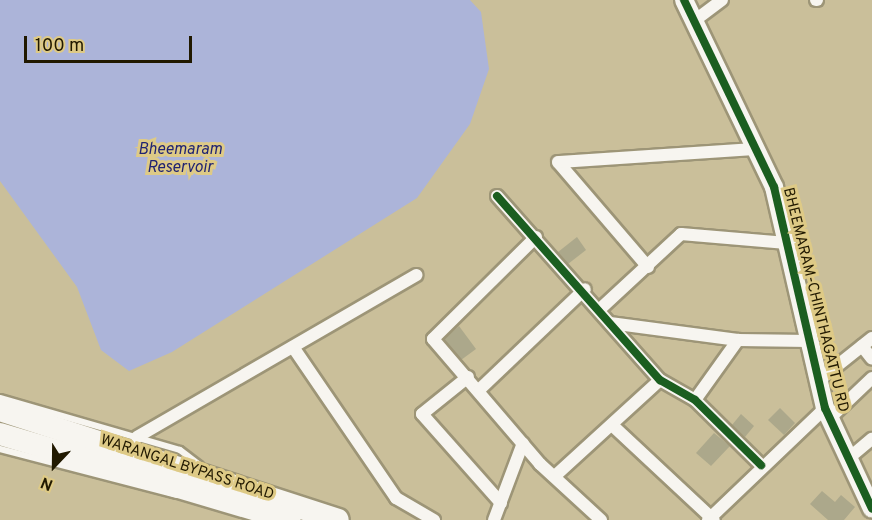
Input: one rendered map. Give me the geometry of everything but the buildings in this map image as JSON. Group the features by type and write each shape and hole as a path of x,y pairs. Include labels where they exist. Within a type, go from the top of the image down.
{"highway":[{"name":"WARANGAL BYPASS ROAD","path":"0,410 209,484 290,520"},
{"name":"WARANGAL BYPASS ROAD","path":"0,434 209,484 338,520"}],"street":[{"name":"BHEEMARAM-CHINTHAGATTU RD","path":"684,0 774,188 827,413 849,458 868,488 872,509"},
{"path":"694,21 722,0"},
{"path":"648,267 558,162 756,149"},
{"path":"497,196 585,289 599,310 660,380 695,400 761,465"},
{"path":"599,310 681,234 787,243"},
{"path":"536,237 433,334 523,443 601,520"},
{"path":"136,437 417,275"},
{"path":"479,390 585,289"},
{"path":"610,323 738,340 809,341"},
{"path":"695,400 738,340"},
{"path":"818,381 867,342 872,359"},
{"path":"293,347 396,498 434,520"},
{"path":"468,377 422,414 501,503"},
{"path":"612,424 711,519 761,465 872,378"},
{"path":"556,475 660,380"},
{"path":"849,458 872,439"},
{"path":"494,520 523,443"}],"lane":[{"path":"0,398 180,450 209,484 168,496 0,449"}],"water":[{"name":"Bheemaram Reservoir","path":"0,0 470,0 481,12 489,69 470,124 417,198 172,352 129,371 101,350 77,287 0,181"}],"cycle path":[{"path":"684,0 774,187 825,408 872,509"},
{"path":"497,196 660,380 695,400 761,465"}]}
